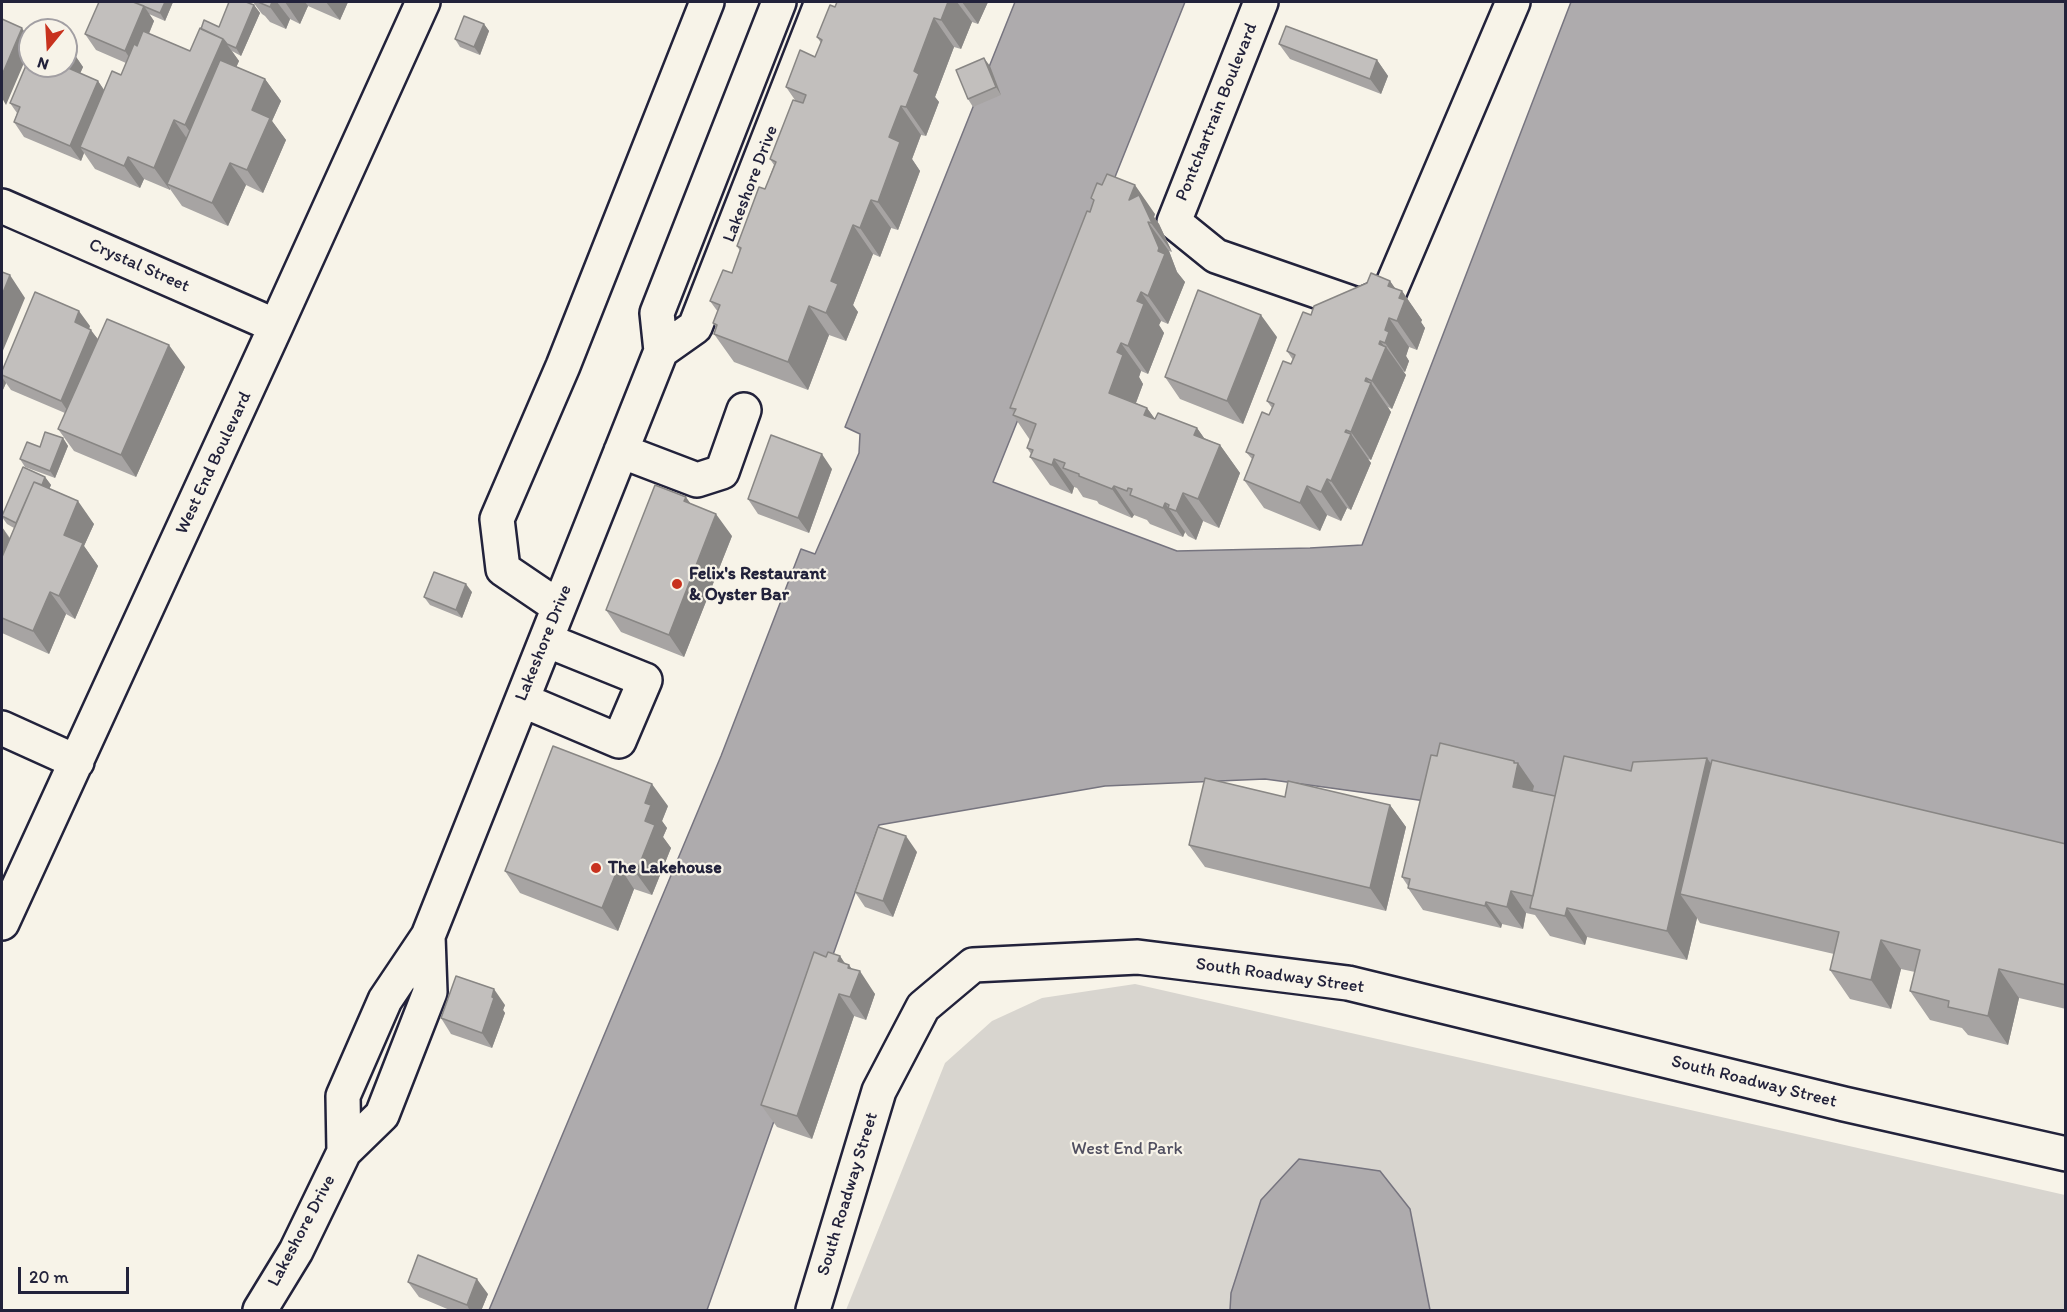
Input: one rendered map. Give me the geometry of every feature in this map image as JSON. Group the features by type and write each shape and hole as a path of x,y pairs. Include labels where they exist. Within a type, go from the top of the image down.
{"street":[{"name":"West End Boulevard","path":"2,923 423,2"},
{"path":"559,607 503,569 496,519 563,366 707,2"},
{"name":"Lakeshore Drive","path":"661,351 696,327 822,2"},
{"name":"Pontchartrain Boulevard","path":"1261,2 1174,222 1216,256 1360,306 1389,294 1513,2"},
{"path":"773,16 805,45"},
{"name":"Lakeshore Drive","path":"344,1152 343,1096 385,1000 428,936 546,640 661,351 657,313 773,16"},
{"name":"Crystal Street","path":"2,206 276,326"},
{"path":"621,451 697,480 714,475 722,472 744,410"},
{"path":"522,700 619,741 645,680 546,640"},
{"path":"2,728 77,762"},
{"name":"Lakeshore Drive","path":"260,1311 296,1251 344,1152 382,1115 430,992 428,936"},
{"name":"South Roadway Street","path":"813,1311 879,1091 923,1007 973,965 1138,957 1348,983 1844,1104 2066,1154"}],"green space":[{"name":"West End Park","path":"1135,984 2065,1195 2065,1310 846,1310 945,1063 992,1021 1042,998"}],"shaded area":[{"path":"1015,2 1185,2 993,482 1177,551 1362,545 1571,2 2065,2 2065,960 1433,802 1265,779 1105,786 879,825 707,1310 489,1310 721,756 801,549 815,554 859,453 860,434 845,427"},
{"path":"1299,1159 1380,1171 1410,1209 1430,1310 1230,1310 1231,1293 1261,1200"}],"building":[{"path":"99,2 133,2 144,6 125,51 85,34"},
{"path":"137,2 165,2 160,13"},
{"path":"229,2 246,2 254,5 236,48 201,29 204,20 219,27"},
{"path":"258,2 272,2 270,7"},
{"path":"837,2 948,2 941,20 934,18 914,71 919,74 906,107 901,106 889,137 900,142 878,202 871,200 860,228 853,225 831,281 838,284 826,313 809,306 788,362 714,334 717,325 713,323 720,305 710,301 723,270 732,273 741,248 737,246 759,187 765,189 776,162 770,159 793,100 803,103 806,95 786,87 800,50 815,57 822,40 817,37 830,5 835,7"},
{"path":"464,16 484,24 474,47 455,39"},
{"path":"2,19 18,26 18,37 2,75"},
{"path":"1286,26 1377,60 1370,79 1279,44"},
{"path":"200,28 223,39 185,125 174,120 154,168 128,157 124,166 80,147 112,71 121,75 134,44 137,46 143,31 190,51"},
{"path":"984,58 996,87 968,99 956,70"},
{"path":"220,60 265,79 252,110 270,118 247,170 230,163 212,203 167,184"},
{"path":"78,72 98,81 70,146 14,122 20,107 10,103 21,78 78,78"},
{"path":"1107,174 1135,185 1129,200 1139,195 1152,223 1148,222 1159,248 1158,251 1165,254 1148,296 1141,292 1137,301 1144,304 1128,346 1121,343 1117,352 1123,355 1109,393 1147,408 1144,415 1155,419 1158,413 1197,428 1194,435 1220,445 1198,499 1183,493 1176,511 1168,508 1169,505 1165,503 1163,508 1130,495 1132,489 1128,488 1127,491 1114,486 1112,489 1079,476 1063,468 1065,463 1054,459 1052,465 1030,457 1033,450 1027,448 1036,424 1013,415 1016,409 1010,408 1087,211 1090,212 1094,200 1091,198 1097,183 1102,185"},
{"path":"2,272 10,275 2,295"},
{"path":"1371,273 1390,281 1388,286 1402,291 1399,298 1405,300 1397,321 1389,318 1385,330 1389,332 1385,343 1380,341 1379,344 1386,347 1372,381 1366,378 1365,381 1371,383 1351,432 1346,430 1345,432 1351,434 1331,481 1327,479 1321,492 1307,486 1300,503 1244,480 1254,455 1246,452 1262,412 1269,415 1274,404 1267,401 1283,361 1291,364 1295,355 1287,351 1303,312 1311,315 1314,306 1367,283"},
{"path":"1198,290 1261,315 1227,401 1165,377"},
{"path":"35,292 79,311 75,322 91,330 61,401 2,375"},
{"path":"107,319 169,345 121,455 58,429"},
{"path":"45,432 63,438 50,471 20,459 27,442 40,447"},
{"path":"771,435 822,454 798,518 748,499"},
{"path":"23,467 45,477 42,485 34,482 16,523 2,516"},
{"path":"34,482 78,501 64,535 83,543 59,596 50,592 33,631 2,618 2,557"},
{"path":"655,485 686,497 684,501 716,514 669,635 606,610"},
{"path":"434,572 466,584 456,610 424,597"},
{"path":"1440,743 1514,761 1518,763 1513,787 1555,796 1533,896 1511,891 1507,907 1486,902 1485,906 1408,888 1410,879 1402,877 1431,755 1437,756"},
{"name":"The Lakehouse","path":"553,746 652,784 645,803 651,805 645,821 655,825 636,873 619,866 602,908 505,871"},
{"path":"1564,756 1631,771 1633,762 1707,758 1667,931 1567,908 1565,916 1530,908"},
{"path":"1712,760 2066,844 2066,985 1999,969 1988,1016 1948,1007 1949,1001 1910,991 1920,950 1881,940 1871,980 1830,970 1839,932 1680,894"},
{"path":"1205,778 1285,797 1288,781 1390,805 1370,888 1189,845"},
{"path":"878,827 906,836 883,901 855,892"},
{"path":"814,952 826,957 828,952 840,956 838,961 849,965 848,968 860,971 850,997 839,994 797,1116 761,1105"},
{"path":"456,976 494,989 492,997 494,998 482,1033 441,1018"},
{"path":"418,1255 477,1279 467,1305 408,1282"}],"place":[{"name":"Felix's Restaurant & Oyster Bar","path":"677,584"},
{"name":"The Lakehouse","path":"596,868"}]}
